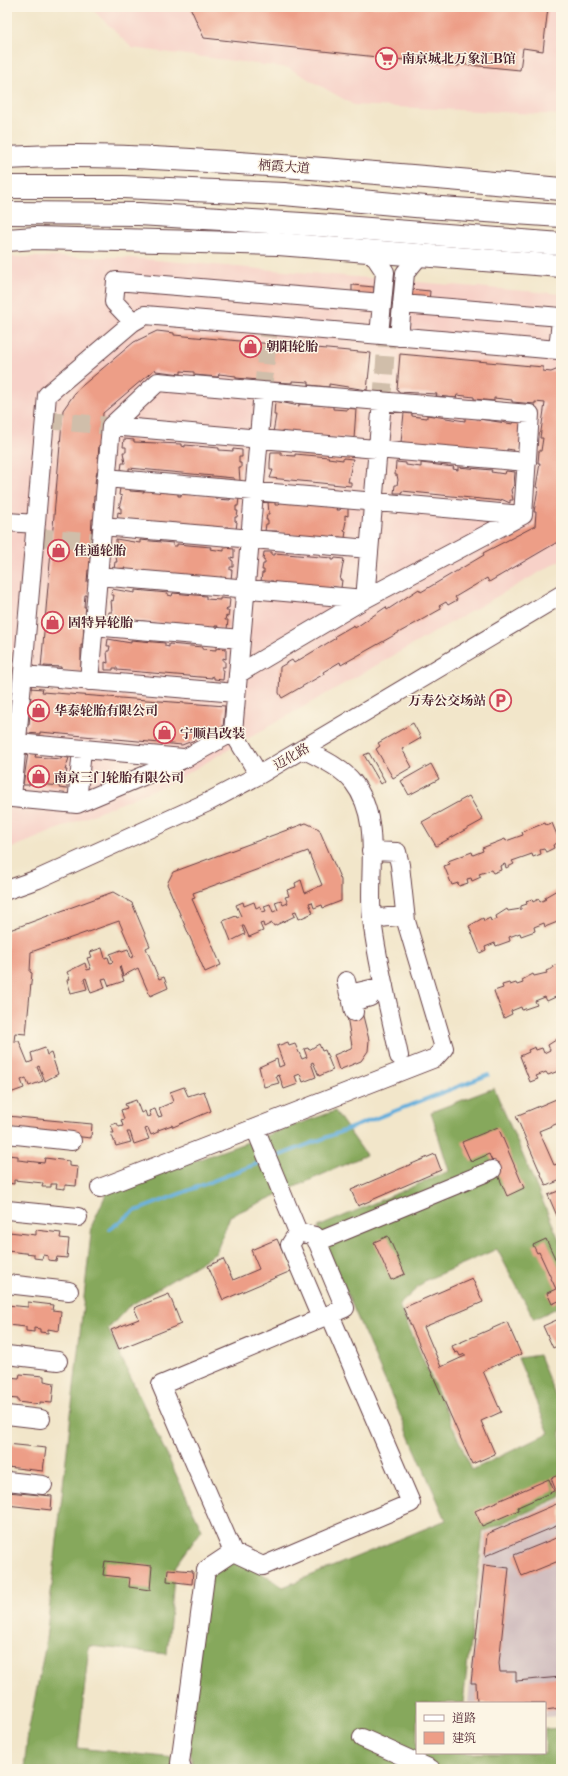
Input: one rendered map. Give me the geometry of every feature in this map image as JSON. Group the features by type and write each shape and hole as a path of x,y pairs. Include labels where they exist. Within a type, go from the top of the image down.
{"main road":[{"name":"栖霞大道","path":"7,158 40,156 145,157 344,170 561,189"},
{"path":"7,187 123,187 284,194 426,207 561,216"},
{"path":"7,213 146,215 318,225 561,244"},
{"path":"7,240 34,238 278,244 561,266"}],"street":[{"path":"371,251 385,272 379,335"},
{"path":"399,337 405,273 420,254"},
{"path":"133,322 114,302 116,281 382,303"},
{"path":"232,732 186,758 77,804 12,798 47,394 133,322 145,315 560,352 561,318 402,304"},
{"path":"89,681 111,426 158,382 530,414 522,514"},
{"path":"259,775 232,732 263,391"},
{"path":"365,598 382,401"},
{"path":"111,426 526,462"},
{"path":"106,478 522,514"},
{"path":"238,674 365,598 522,514"},
{"path":"7,522 36,524"},
{"path":"102,526 369,549"},
{"path":"98,576 365,598"},
{"name":"迈化路","path":"7,890 38,879 199,806 259,775 559,600"},
{"path":"94,626 241,639"},
{"path":"23,675 236,693"},
{"path":"17,743 186,758"},
{"path":"77,804 82,748"},
{"path":"303,749 334,765 353,782 364,800 370,821 372,851 370,890 372,919 398,1056"},
{"path":"100,1188 435,1058 444,1048 405,915 400,865 396,852 372,851"},
{"path":"372,919 405,915"},
{"path":"350,997 385,989"},
{"path":"255,1128 298,1232"},
{"path":"7,1134 72,1140"},
{"path":"317,1242 492,1170"},
{"path":"7,1210 78,1217"},
{"path":"298,1232 290,1246 325,1316 411,1503 263,1566 233,1552 161,1385 325,1316 345,1308 315,1236 298,1232"},
{"path":"7,1284 69,1291"},
{"path":"7,1355 58,1361"},
{"path":"7,1415 42,1419"},
{"path":"7,1481 43,1485"},
{"path":"182,1769 180,1763 206,1570 233,1552"},
{"path":"362,1738 431,1769"}],"shaded area":[{"name":"南京城北万象汇B馆","path":"90,7 561,7 561,115 354,105 289,68 132,48"},
{"path":"7,257 119,257 561,294 561,560 170,783 7,850"},
{"path":"561,1499 561,1716 546,1717 546,1702 468,1702 485,1533"}],"green space":[{"path":"494,1088 561,1244 561,1306 534,1319 497,1249 426,1280 399,1305 472,1470 549,1433 518,1358 539,1355 561,1410 561,1497 483,1532 463,1702 416,1702 416,1754 546,1754 546,1729 561,1728 561,1769 194,1769 189,1751 205,1559 237,1557 283,1587 446,1520 318,1227 449,1171 431,1112"},
{"path":"335,1111 366,1155 230,1216 216,1253 128,1307 108,1329 202,1530 175,1567 167,1654 89,1646 78,1748 175,1758 177,1769 24,1769 28,1732 45,1648 92,1225 107,1192"}],"building":[{"path":"190,7 548,7 543,51 523,48 520,70 459,64 459,66 204,38"},
{"path":"352,285 374,287 373,297 352,296"},
{"path":"409,289 430,291 429,302 408,300"},
{"path":"157,331 174,333 174,335 371,353 367,390 329,384 329,387 309,385 309,382 271,382 270,379 270,381 236,378 236,376 219,374 218,377 194,375 194,372 181,371 181,374 156,371 155,369 103,413 101,446 99,445 98,458 100,458 99,471 97,471 95,483 98,483 97,496 94,496 93,508 95,508 95,519 92,519 91,538 93,538 92,545 90,545 89,558 91,558 87,582 89,582 88,595 85,595 84,607 87,607 86,620 84,620 83,645 81,645 81,672 61,670 61,667 44,666 44,668 41,668 63,410 77,390 134,342"},
{"path":"400,354 543,367 543,371 551,372 561,368 561,540 489,582 487,578 455,597 457,600 448,605 446,602 439,606 441,609 341,665 340,662 323,672 324,674 282,698 279,693 280,667 292,660 294,663 336,638 335,636 354,625 355,628 386,607 387,610 419,589 421,592 484,555 483,553 535,526 536,512 534,512 538,488 536,487 540,463 538,463 539,451 541,451 543,438 540,438 545,403 535,402 535,404 512,402 512,400 494,398 494,401 474,399 474,397 457,395 456,398 436,396 437,394 399,392 397,390"},
{"path":"275,401 299,406 299,404 333,406 333,409 356,409 354,439 284,434 284,432 281,431 281,433 273,433 276,415 274,415"},
{"path":"404,413 412,414 412,416 427,418 427,415 465,421 465,417 513,424 513,422 522,423 519,453 512,453 513,450 507,449 507,452 401,442"},
{"path":"124,439 134,440 134,442 182,444 182,446 185,447 185,445 219,448 219,450 242,450 242,457 239,457 239,463 241,463 241,468 239,468 240,481 234,480 234,478 129,468 129,471 121,470 122,463 125,463 123,452 126,452 126,447 123,447"},
{"path":"271,452 281,452 281,455 295,456 295,454 329,457 328,458 343,460 343,458 353,459 348,482 351,482 351,486 270,478 273,470 270,470"},
{"path":"396,462 421,467 421,463 454,467 453,469 458,470 458,467 492,470 491,472 505,474 506,471 515,472 514,485 511,490 513,500 510,500 510,503 501,499 501,501 402,491 401,493 394,493 395,485 397,485 398,480 397,475 395,475"},
{"path":"120,488 130,489 130,491 144,492 144,490 178,493 178,496 181,496 181,493 215,496 215,499 230,500 231,498 239,498 238,506 236,506 236,511 238,511 237,517 235,517 235,521 237,522 236,530 228,529 228,527 225,527 225,529 129,521 129,519 126,518 126,520 117,520 118,512 121,513 121,508 119,508 122,496 119,495"},
{"path":"268,502 275,502 275,505 279,505 280,502 337,507 336,510 348,508 348,516 345,515 345,538 334,536 334,539 277,533 277,531 265,531 266,524 268,524 268,520 266,520 267,514 269,514"},
{"path":"116,539 140,543 140,540 173,543 173,546 177,546 177,544 211,547 210,549 224,551 224,548 234,549 234,558 231,557 233,567 230,567 230,570 232,570 231,580 222,579 222,577 220,577 220,579 125,570 125,568 114,569 115,562 117,562 115,551 117,551 118,546 116,546"},
{"path":"264,552 272,552 272,555 275,555 275,553 332,558 332,560 335,558 344,559 340,580 342,580 341,588 330,586 329,589 272,583 273,581 261,581 262,573 264,573 264,570 262,570 263,564 265,564 265,561 263,560"},
{"path":"112,589 135,593 135,590 168,593 168,595 172,596 173,593 206,596 206,599 230,599 229,608 227,608 226,611 229,611 228,617 226,616 225,620 228,620 227,629 217,628 218,626 215,626 215,628 121,619 117,617 117,620 108,619 109,612 112,612 111,600 113,601 114,595 111,595"},
{"path":"108,639 131,643 131,640 165,643 165,646 169,647 169,644 202,647 202,649 226,649 226,659 223,658 223,661 225,661 225,667 222,667 222,670 224,670 223,680 214,679 212,676 212,678 117,670 117,668 113,668 113,670 105,670 105,662 108,663 107,651 109,651 110,646 107,646"},
{"path":"30,688 43,689 42,692 225,706 223,729 182,745 40,732 40,734 26,733 27,725 29,725 30,714 28,714 31,697 29,697"},
{"path":"413,723 421,738 402,749 412,767 393,778 376,749 380,746 378,743"},
{"path":"28,753 36,754 35,757 61,759 61,757 69,758 65,770 67,770 64,782 67,782 67,789 59,788 60,786 30,783 29,785 23,785"},
{"path":"369,753 385,781 381,784 364,755"},
{"path":"431,764 439,779 409,795 401,781"},
{"path":"469,796 483,820 436,846 422,822"},
{"path":"306,823 319,829 341,880 341,901 323,908 322,905 314,908 312,902 309,903 313,913 299,919 296,911 293,912 295,916 274,926 272,923 264,927 263,923 260,924 263,931 249,937 244,926 242,926 245,934 231,941 223,921 236,916 237,918 241,916 236,905 243,902 244,906 254,902 256,908 260,906 262,912 266,911 264,906 270,904 273,912 278,910 275,902 281,900 283,905 288,903 285,897 289,896 287,890 296,887 295,883 301,880 305,893 322,885 308,851 193,893 195,898 192,899 221,965 205,972 167,884 173,872"},
{"path":"545,823 546,825 552,823 560,842 553,845 554,848 546,852 544,849 540,850 541,854 533,857 532,854 512,861 514,864 506,868 505,864 500,866 501,870 493,873 491,870 479,874 481,877 472,881 471,878 467,879 468,883 459,886 458,883 452,885 444,866 450,864 448,861 472,852 473,855 483,851 482,848 505,839 506,841 523,835 522,832"},
{"path":"557,890 558,892 561,891 560,921 545,927 544,923 534,927 535,931 521,936 520,933 509,937 510,941 496,946 495,943 485,947 486,950 480,953 469,926 483,918 484,921 490,918 491,921 497,919 496,916 507,909 508,911 521,909 521,906 527,904 526,901 532,899 533,902 539,899 540,902 546,899 545,897"},
{"path":"113,892 132,903 150,946 146,948 159,979 164,977 168,988 150,996 138,968 123,976 120,966 119,967 124,981 109,986 106,978 102,979 105,988 91,993 86,978 84,979 87,989 71,993 67,980 70,979 67,972 85,963 87,970 91,969 87,958 92,957 90,952 102,948 105,958 108,957 110,963 113,962 110,954 121,950 128,949 131,958 134,956 119,921 31,952 30,972 32,973 26,1034 15,1033 14,1041 19,1041 28,1063 33,1061 31,1053 45,1048 47,1055 51,1053 58,1074 45,1081 39,1066 37,1067 43,1081 29,1086 26,1078 21,1080 24,1088 10,1093 7,1085 7,931"},
{"path":"558,964 559,966 561,965 560,995 547,1001 545,997 535,1001 537,1005 522,1010 521,1007 511,1011 512,1014 504,1018 494,991 503,988 502,985 509,983 510,985 516,983 517,985 523,983 522,980 533,974 534,976 547,973 546,971 553,968 552,966"},
{"path":"362,1012 369,1040 368,1051 361,1061 339,1070 334,1055 351,1048 352,1046 347,1016"},
{"path":"559,1038 561,1040 561,1070 548,1075 546,1072 536,1076 538,1079 530,1082 520,1056 529,1052 528,1050 535,1047 536,1050 542,1048 544,1053 550,1050 548,1045"},
{"path":"288,1042 289,1046 295,1044 302,1059 307,1057 304,1049 308,1048 309,1050 319,1044 322,1051 325,1050 333,1070 319,1076 313,1062 311,1063 316,1077 303,1082 300,1074 295,1076 298,1084 284,1089 279,1075 276,1076 279,1083 264,1087 259,1067 277,1059 279,1067 284,1065 277,1046"},
{"path":"184,1087 188,1096 204,1091 211,1111 173,1127 172,1125 158,1130 158,1132 151,1135 148,1128 145,1129 149,1139 134,1144 130,1132 127,1132 131,1142 116,1146 111,1133 114,1133 111,1125 117,1123 119,1127 123,1126 121,1120 124,1119 121,1110 127,1108 125,1104 136,1100 141,1113 145,1111 147,1117 151,1116 149,1111 155,1109 158,1117 162,1116 159,1108 173,1102 170,1092"},
{"path":"561,1097 561,1122 539,1131 554,1165 561,1163 561,1180 546,1186 516,1116"},
{"path":"7,1116 92,1124 91,1138 7,1129"},
{"path":"498,1127 524,1188 507,1196 489,1154 471,1162 462,1142"},
{"path":"435,1154 441,1170 358,1206 351,1190"},
{"path":"7,1155 18,1156 18,1160 44,1163 45,1158 69,1161 69,1166 78,1167 76,1186 65,1185 65,1189 56,1188 57,1184 51,1184 51,1187 42,1187 43,1183 14,1180 14,1184 7,1183"},
{"path":"561,1190 561,1225 548,1195"},
{"path":"7,1227 10,1227 9,1232 36,1235 36,1230 61,1233 60,1238 69,1239 67,1258 57,1257 56,1261 48,1260 48,1256 43,1255 42,1259 34,1258 34,1254 7,1251"},
{"path":"388,1236 405,1274 391,1280 374,1242"},
{"path":"277,1239 291,1271 223,1300 208,1266 223,1259 233,1280 259,1269 251,1250"},
{"path":"546,1239 561,1271 561,1300 552,1304 547,1293 556,1289 539,1252 537,1253 533,1245"},
{"path":"472,1278 483,1302 424,1327 441,1367 465,1356 465,1354 460,1356 458,1352 455,1353 452,1346 507,1322 521,1354 483,1371 501,1412 481,1421 495,1454 472,1464 403,1308"},
{"path":"169,1294 181,1324 119,1349 111,1330 139,1319 134,1308"},
{"path":"28,1302 53,1305 52,1310 61,1311 59,1331 48,1329 48,1333 40,1332 40,1329 34,1328 34,1332 26,1331 26,1327 7,1325 7,1305 28,1307"},
{"path":"561,1318 561,1344 553,1348 543,1326"},
{"path":"20,1374 44,1376 44,1381 54,1383 52,1403 40,1402 40,1405 18,1402 18,1399 7,1398 7,1377 19,1378"},
{"path":"7,1444 46,1448 43,1471 7,1467"},
{"path":"561,1474 561,1489 556,1491 551,1478"},
{"path":"549,1479 554,1491 518,1507 519,1510 482,1526 475,1511"},
{"path":"7,1492 52,1496 51,1510 7,1505"},
{"path":"561,1502 561,1524 485,1556 487,1534"},
{"path":"561,1536 561,1560 522,1576 514,1555"},
{"path":"105,1561 152,1566 150,1590 129,1587 130,1578 103,1575"},
{"path":"484,1565 509,1568 499,1663 500,1672 516,1672 516,1681 561,1677 561,1708 546,1710 546,1702 477,1702 476,1683 471,1683"},
{"path":"168,1569 193,1571 192,1584 167,1581"}],"waterway":[{"path":"273,1158 488,1075"},
{"path":"110,1229 133,1212 264,1161"}],"tunnel":[{"path":"263,391 269,326"},
{"path":"382,401 387,336"},
{"path":"45,420 111,426"},
{"path":"35,537 101,542"}],"place":[{"name":"南京城北万象汇B馆","path":"386,58"},
{"name":"朝阳轮胎","path":"251,346"},
{"name":"佳通轮胎","path":"58,550"},
{"name":"固特异轮胎","path":"52,622"},
{"name":"万寿公交场站","path":"501,700"},
{"name":"华泰轮胎有限公司","path":"38,710"},
{"name":"宁顺昌改装","path":"165,733"},
{"name":"南京三门轮胎有限公司","path":"38,777"}]}
